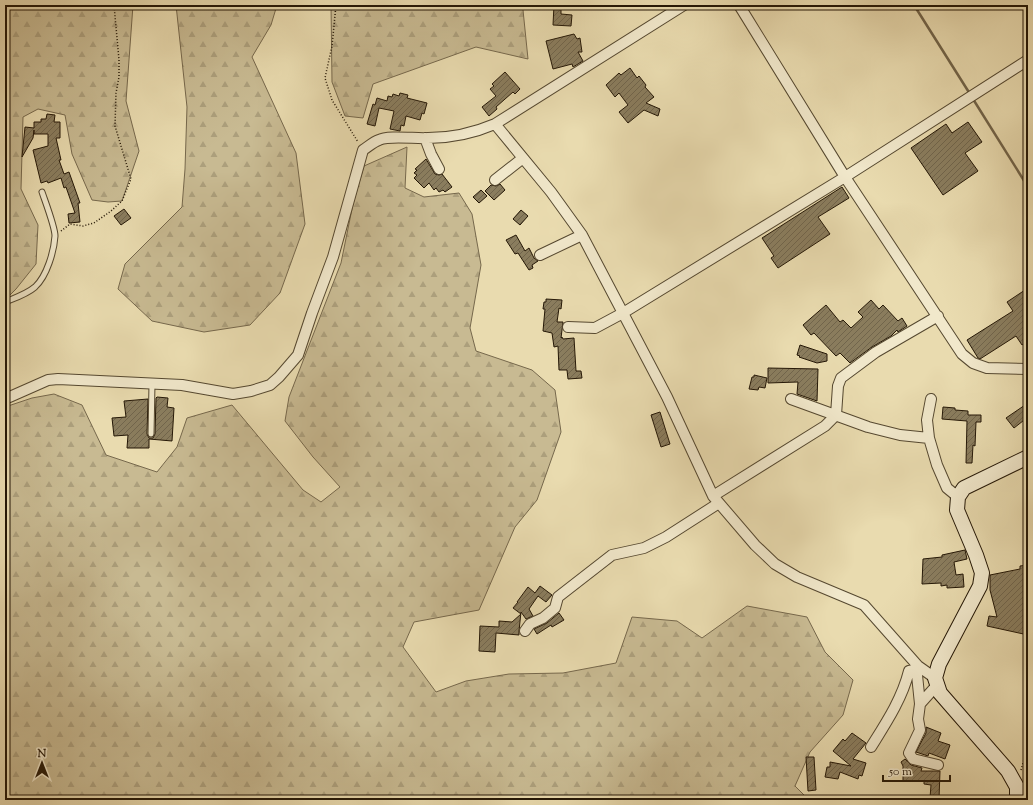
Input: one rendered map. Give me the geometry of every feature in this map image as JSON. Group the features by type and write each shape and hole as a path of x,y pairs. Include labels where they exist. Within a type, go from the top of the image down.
{"street":[{"path":"5,399 48,380 58,379 182,386 233,394 251,391 270,385 279,377 298,354 333,257 363,150 380,139 408,137 425,138 469,133 495,124 684,5"},
{"path":"739,5 846,177 962,354 973,363 987,368 1028,368"},
{"path":"568,327 595,328 623,312 846,177 982,88 1028,60"},
{"path":"495,124 551,192 582,236 667,397 716,499 755,545 775,564 797,577 864,605 918,666 936,682 940,692 1008,771 1017,794"},
{"path":"425,138 431,154 440,170"},
{"path":"495,180 523,158"},
{"path":"540,256 582,236"},
{"path":"525,631 530,624 543,618 555,608 558,597 612,555 644,548 666,538 716,499 825,426 836,415 838,386 841,378 876,352 938,316"},
{"path":"791,399 868,427 900,436 929,438"},
{"path":"931,399 927,420 929,438 937,465 947,488 958,497"},
{"path":"920,704 936,682 939,664 980,586 982,573 957,510 958,497 964,488 1028,457"},
{"path":"871,747 896,705 909,671 914,670 917,675 920,704 918,719 920,730 909,753 912,759 938,765"}],"lane":[{"path":"5,302 36,286 49,264 55,235 42,192"},
{"path":"151,434 152,384"}],"path":[{"path":"55,235 70,224 82,226 94,223 111,211 122,201 131,179 115,126 116,93 120,77 120,60 114,5"},
{"path":"336,5 332,46 325,78 332,100 363,150"},
{"path":"1017,794 1028,745"}],"green space":[{"path":"5,5 133,5 126,101 139,151 122,201 108,202 92,200 72,154 65,115 38,109 23,117 21,189 38,225 36,264 5,300"},
{"path":"176,5 277,5 271,25 252,57 296,153 305,224 280,293 250,325 204,332 152,321 118,289 125,264 182,207 187,107"},
{"path":"331,5 524,5 523,10 528,59 476,47 373,84 363,118 345,116 332,82"},
{"path":"407,147 405,188 424,197 459,193 472,214 481,265 470,328 476,351 532,370 555,390 561,432 537,500 515,527 479,610 414,622 403,647 436,692 466,681 509,674 563,673 616,663 632,617 677,621 702,638 747,606 807,617 825,652 853,680 843,715 810,752 795,786 809,800 5,800 5,407 32,398 54,394 82,405 106,455 157,472 177,447 187,418 232,405 303,490 321,502 340,487 313,457 285,421 289,397 341,263 353,204 364,166"}],"building":[{"path":"554,5 561,5 561,14 572,15 571,26 553,25"},
{"path":"574,34 577,39 580,38 582,52 578,52 583,61 573,67 572,64 553,69 546,41"},
{"path":"630,68 637,78 639,76 646,85 645,87 654,97 646,103 660,109 658,116 644,110 628,123 619,112 628,105 619,93 615,97 606,85 619,73 621,75"},
{"path":"505,72 520,89 515,94 513,92 496,107 497,109 489,116 482,107 496,96 490,89 494,86 492,84"},
{"path":"400,93 408,95 407,98 427,103 424,114 422,113 420,120 406,116 404,126 401,125 400,131 390,129 394,111 379,108 375,126 367,124 373,104 375,105 377,98 387,101 388,96 392,97 393,94 399,96"},
{"path":"47,114 55,115 54,122 60,122 60,138 56,138 61,160 59,160 64,174 69,172 80,203 78,203 80,222 69,223 68,214 75,213 66,187 64,188 61,178 48,183 47,181 41,183 33,150 48,146 48,134 34,134 34,130 33,138 22,157 25,127 34,128 34,122 41,122 41,119 46,119"},
{"path":"968,122 982,142 965,153 978,171 943,195 911,148 946,124 952,133"},
{"path":"426,159 435,174 442,174 452,187 445,192 443,190 439,192 436,188 434,190 429,183 424,188 414,178 417,175 414,173 417,170 415,169"},
{"path":"500,184 505,190 494,200 485,191 491,185 496,186"},
{"path":"842,187 849,198 818,217 830,234 778,268 771,258 774,256 762,238"},
{"path":"481,190 487,196 479,203 473,197"},
{"path":"124,209 131,218 121,225 114,216"},
{"path":"521,210 528,216 520,225 513,219"},
{"path":"516,235 525,251 529,248 534,258 538,261 532,265 533,268 529,270 518,253 515,254 506,240"},
{"path":"1028,288 1028,329 1025,331 1028,341 1022,345 1016,336 980,359 978,358 967,340 1013,311 1007,302"},
{"path":"546,299 562,300 557,322 563,322 561,338 574,338 576,371 581,371 582,378 568,379 567,370 559,370 558,346 554,347 552,333 543,331 545,309 543,309"},
{"path":"871,300 879,309 883,305 898,321 902,318 907,326 898,332 897,330 891,336 872,347 850,363 840,353 836,356 814,333 811,335 803,325 826,305 840,322 843,320 851,328 863,317 858,312"},
{"path":"800,345 827,354 827,361 817,363 799,357 800,356 797,355"},
{"path":"768,368 818,369 817,401 797,394 798,382 768,383"},
{"path":"754,375 767,378 765,388 759,387 758,390 749,389 752,377 754,377"},
{"path":"157,397 168,398 167,407 174,408 172,441 149,439 149,448 127,448 128,435 114,436 112,418 126,417 124,401 148,399 147,434 149,438 153,438 155,434"},
{"path":"1028,403 1028,417 1014,428 1006,418"},
{"path":"943,407 968,411 968,415 981,415 981,422 976,422 975,446 973,445 972,463 966,463 967,421 942,419"},
{"path":"660,412 670,444 661,447 651,415"},
{"path":"965,550 967,559 954,562 956,575 963,574 964,587 947,588 947,585 941,586 941,583 922,584 923,559 942,557 942,555"},
{"path":"1028,565 1028,635 987,626 989,616 997,617 990,590 990,575 1020,569 1020,566"},
{"path":"540,586 552,595 546,602 538,596 529,609 533,616 526,619 521,612 521,614 513,608 528,587 535,593"},
{"path":"559,613 564,620 552,627 551,625 537,634 534,629 547,623"},
{"path":"521,614 519,635 496,633 495,652 479,651 480,626 499,627 499,621 512,622"},
{"path":"926,727 941,733 938,741 950,745 945,759 929,753 928,756 916,752 926,733"},
{"path":"852,733 866,743 853,759 866,763 862,776 859,775 858,779 840,772 838,779 825,777 827,767 830,767 830,762 851,766 833,751 843,739 845,741"},
{"path":"806,757 814,757 816,790 808,791"},
{"path":"905,759 911,765 922,768 921,771 940,771 939,799 930,798 931,785 924,784 924,781 903,781 903,766 901,762"}],"waterway":[{"path":"914,5 970,94"},
{"path":"973,99 1028,187"}]}
